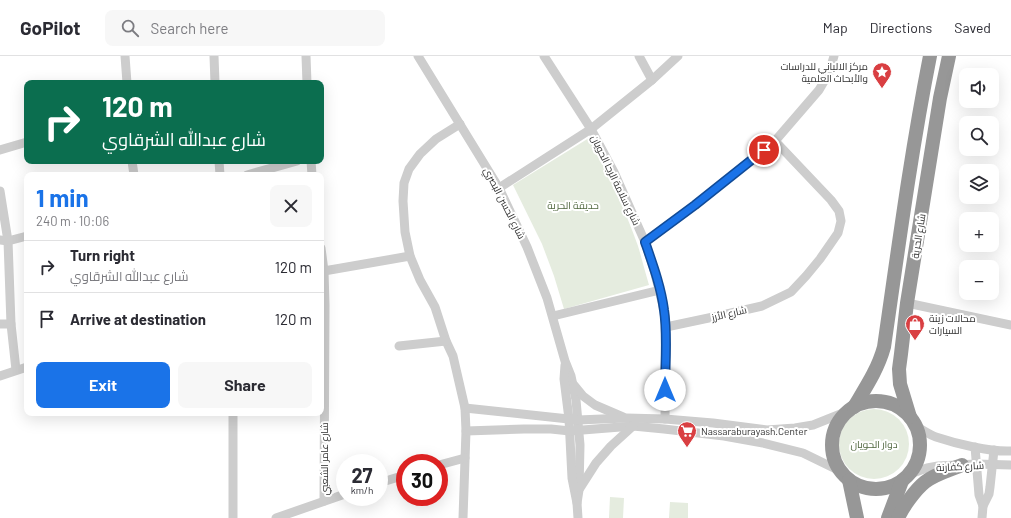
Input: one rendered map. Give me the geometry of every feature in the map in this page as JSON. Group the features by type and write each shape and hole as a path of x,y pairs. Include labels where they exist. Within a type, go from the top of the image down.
{"highway":[{"name":"شارع الحرية","path":"851,409 874,373 884,347 930,56"},
{"name":"شارع الحرية","path":"913,422 900,384 899,369 907,303 940,98 949,56"},
{"path":"857,518 845,475 834,455 832,444 838,424 851,409 866,402 878,401 890,403 901,408 913,422 920,439 920,452 916,464 906,478 888,518"},
{"path":"898,518 902,510 924,483 936,476 969,465"},
{"path":"845,475 859,486 870,489 892,487 906,478"}],"street":[{"path":"125,56 127,80"},
{"path":"214,56 215,80"},
{"path":"306,56 307,80"},
{"name":"شارع الحسن البصري","path":"418,56 499,188 527,246 538,273 565,361 569,369 576,400 574,420 570,431 572,478 577,503 578,518"},
{"name":"شارع سلامة الرجا الحويان","path":"544,56 591,129 614,172 645,242 660,290 666,327 665,419"},
{"path":"639,56 652,80"},
{"name":"شارع سلامة الرجا الحويان","path":"499,188 591,129 652,80 678,56"},
{"path":"645,242 695,205 775,141 819,90 829,73 834,56"},
{"path":"460,124 436,139 420,154 410,169 404,183 403,201 410,256 420,280 435,307 446,341 453,356 465,408 466,431 463,518"},
{"name":"شارع الأرز","path":"666,327 762,306 791,292 806,276 838,233 841,221 839,211 831,200 775,141"},
{"path":"0,150 24,143"},
{"path":"258,172 286,164"},
{"path":"0,191 16,370"},
{"path":"4,241 24,237"},
{"path":"324,271 410,256"},
{"name":"شارع عامر الشعبي","path":"324,271 324,501"},
{"path":"552,316 660,290"},
{"path":"907,303 1011,325"},
{"path":"0,324 11,324"},
{"path":"400,346 446,341"},
{"name":"شارع الحسن البصري","path":"565,361 564,379 574,420 580,430 580,490 577,503"},
{"path":"0,376 24,368"},
{"path":"572,383 595,405 626,418"},
{"path":"465,408 574,420 626,418 665,419 767,430 813,425 851,409"},
{"path":"233,416 233,518"},
{"name":"شارع كفارنة","path":"913,422 935,437 960,444 1002,452 1011,451"},
{"path":"466,431 524,429 570,431 633,426 716,435 763,442 803,453 845,475"},
{"path":"580,490 596,463 611,446 633,426"},
{"path":"975,447 969,465 983,506"},
{"path":"982,518 983,506 989,494 994,450"},
{"path":"448,463 465,458"},
{"name":"شارع كفارنة","path":"906,478 927,468 938,466 1011,465"},
{"path":"276,518 336,497"}],"green space":[{"name":"حديقة الحرية","path":"589,138 628,218 649,285 564,309 542,244 513,185"},
{"name":"دوار الحويان","path":"874,409 887,412 899,419 906,431 909,444 906,457 899,469 887,476 874,479 861,476 849,469 842,457 839,444 842,431 849,419 861,412"},
{"path":"610,497 624,498 623,518 609,518"},
{"path":"670,502 688,503 688,518 669,518"}],"place":[{"name":"مركز الالباني للدراسات والأبحاث العلمية","path":"882,89"},
{"name":"محالات زينة السيارات","path":"915,341"},
{"name":"Nassaraburayash.Center","path":"687,448"}],"route":[{"path":"665,390 666,327 664,310 660,290 645,242 695,205 764,150"}]}
